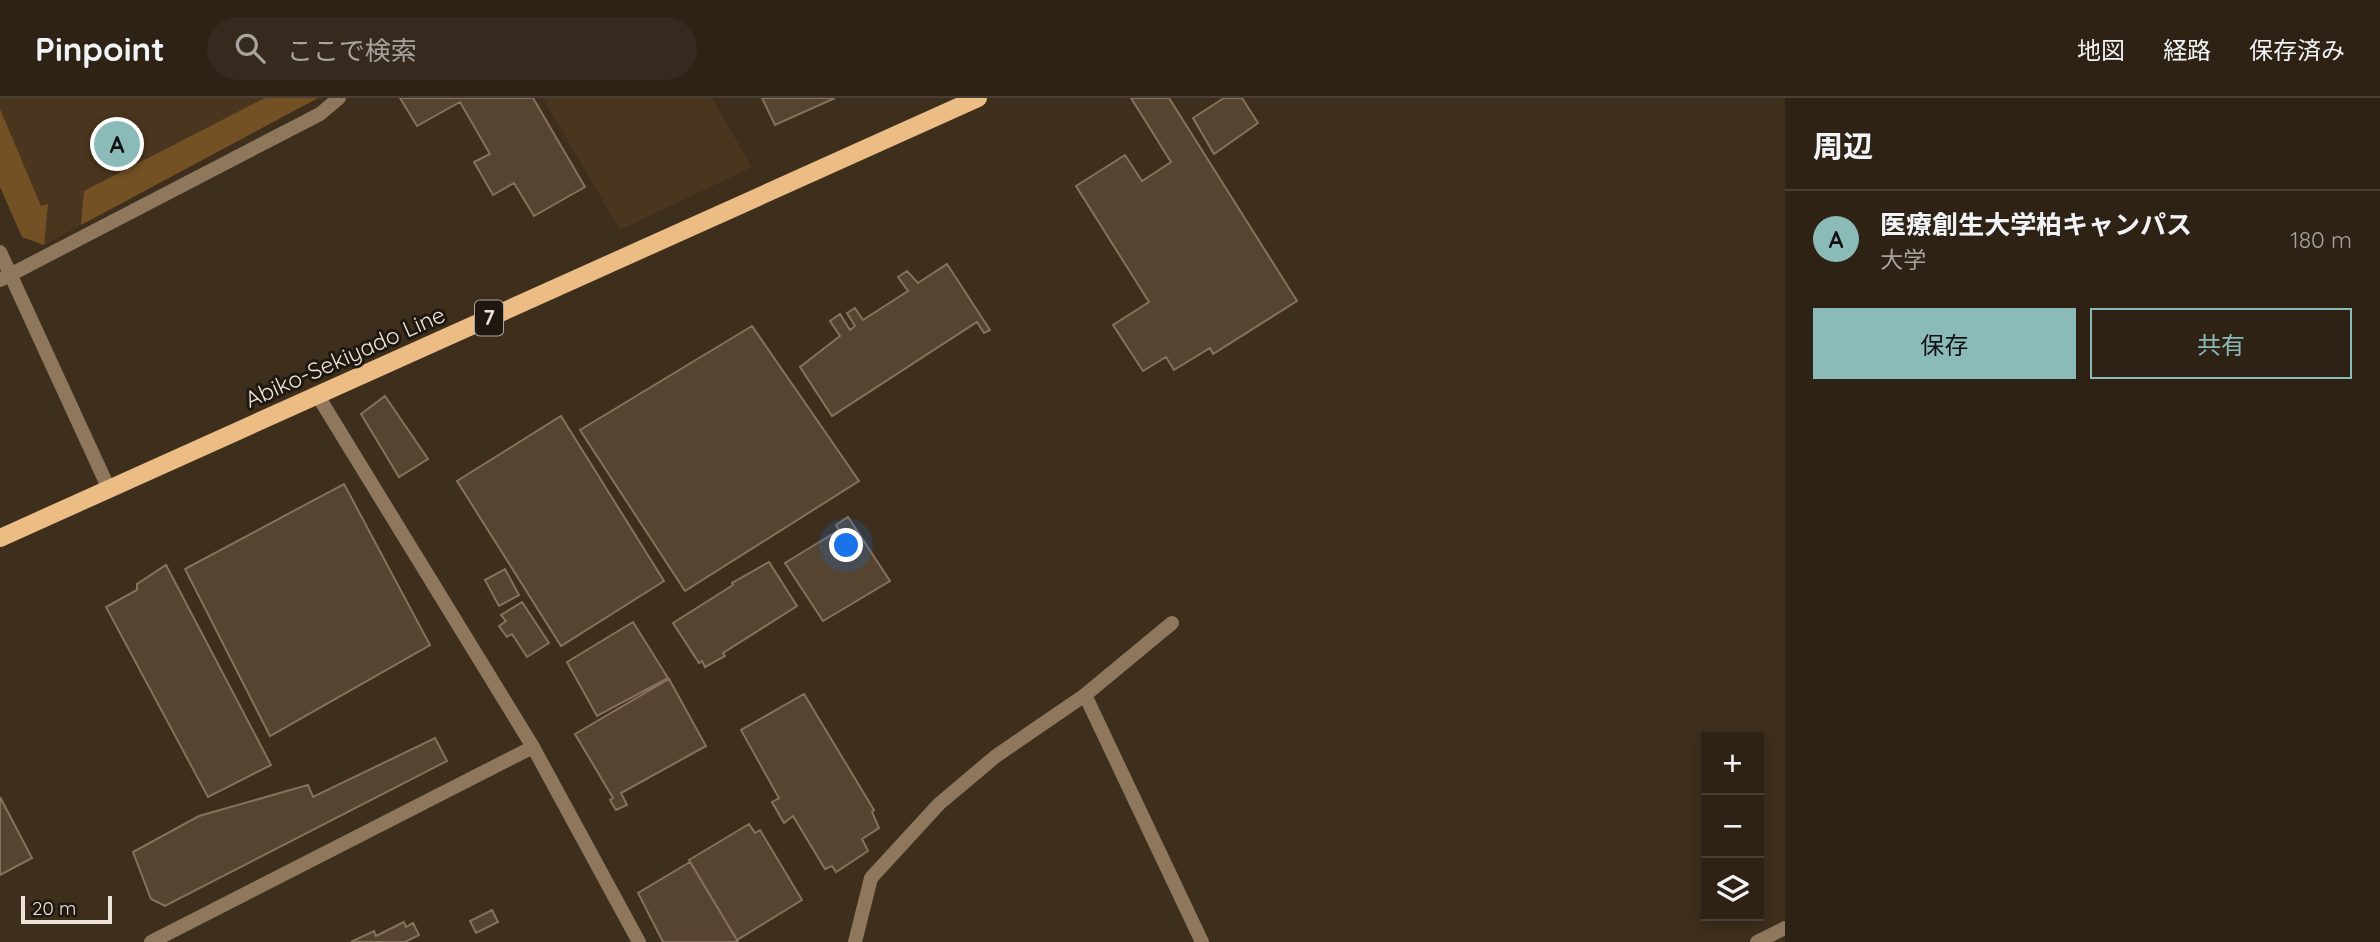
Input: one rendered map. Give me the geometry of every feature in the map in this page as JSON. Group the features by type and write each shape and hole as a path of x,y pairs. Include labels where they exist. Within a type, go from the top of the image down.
{"main road":[{"name":"Abiko-Sekiyado Line","path":"0,538 978,98"}],"street":[{"path":"5,277 320,114 339,98"},
{"path":"0,252 5,277 110,489"},
{"path":"318,396 533,747 639,942"},
{"path":"855,942 871,878 939,804 996,756 1085,695 1172,623"},
{"path":"1085,695 1202,942"},
{"path":"151,942 533,747"},
{"path":"1757,942 1785,928"}],"shaded area":[{"path":"0,98 318,98 44,245 22,237 0,187"},
{"path":"265,98 318,98 81,225 84,191"},
{"path":"543,98 712,98 752,167 620,230"},
{"path":"0,109 41,206 48,204 44,245 22,237 0,187"}],"building":[{"path":"400,98 533,98 585,187 534,216 514,183 493,195 474,162 490,154 460,102 417,126"},
{"path":"762,98 835,98 775,125"},
{"path":"1131,98 1169,98 1297,301 1213,354 1210,348 1174,370 1166,357 1143,371 1113,325 1149,302 1076,186 1125,155 1142,181 1171,162"},
{"path":"1224,98 1242,98 1258,123 1214,154 1193,118"},
{"path":"947,264 990,330 984,333 977,322 832,416 800,367 840,336 830,321 840,314 850,330 855,326 847,313 855,308 863,320 908,291 898,277 907,271 918,283"},
{"path":"752,326 859,481 685,591 580,430"},
{"path":"385,396 428,459 399,477 361,414"},
{"path":"561,416 664,581 561,646 457,481"},
{"path":"344,484 430,645 270,736 185,569"},
{"path":"848,517 890,581 823,621 785,563 839,530 836,525"},
{"path":"769,562 797,606 705,667 702,661 699,663 673,623 733,585 732,583"},
{"path":"166,565 271,765 208,797 106,607 137,590 137,584"},
{"path":"505,569 519,595 499,606 485,580"},
{"path":"522,602 549,643 527,657 512,634 507,637 499,626 506,621 501,615"},
{"path":"633,622 668,678 597,716 567,662"},
{"path":"669,679 706,746 621,793 627,805 616,810 610,800 613,798 575,734"},
{"path":"804,694 874,810 872,812 879,828 862,839 868,851 836,872 832,866 825,869 793,816 784,823 772,802 779,798 741,730"},
{"path":"435,738 447,761 165,906 151,899 133,852 199,816 308,785 313,797"},
{"path":"0,797 32,858 0,875"},
{"path":"749,824 755,833 760,830 802,900 737,940 689,860"},
{"path":"690,862 738,942 663,942 638,893"},
{"path":"492,910 498,922 476,933 470,921"},
{"path":"404,922 406,927 413,923 419,935 405,942 351,942 374,931 376,936"}],"place":[{"name":"医療創生大学柏キャンパス","path":"117,144"}]}
